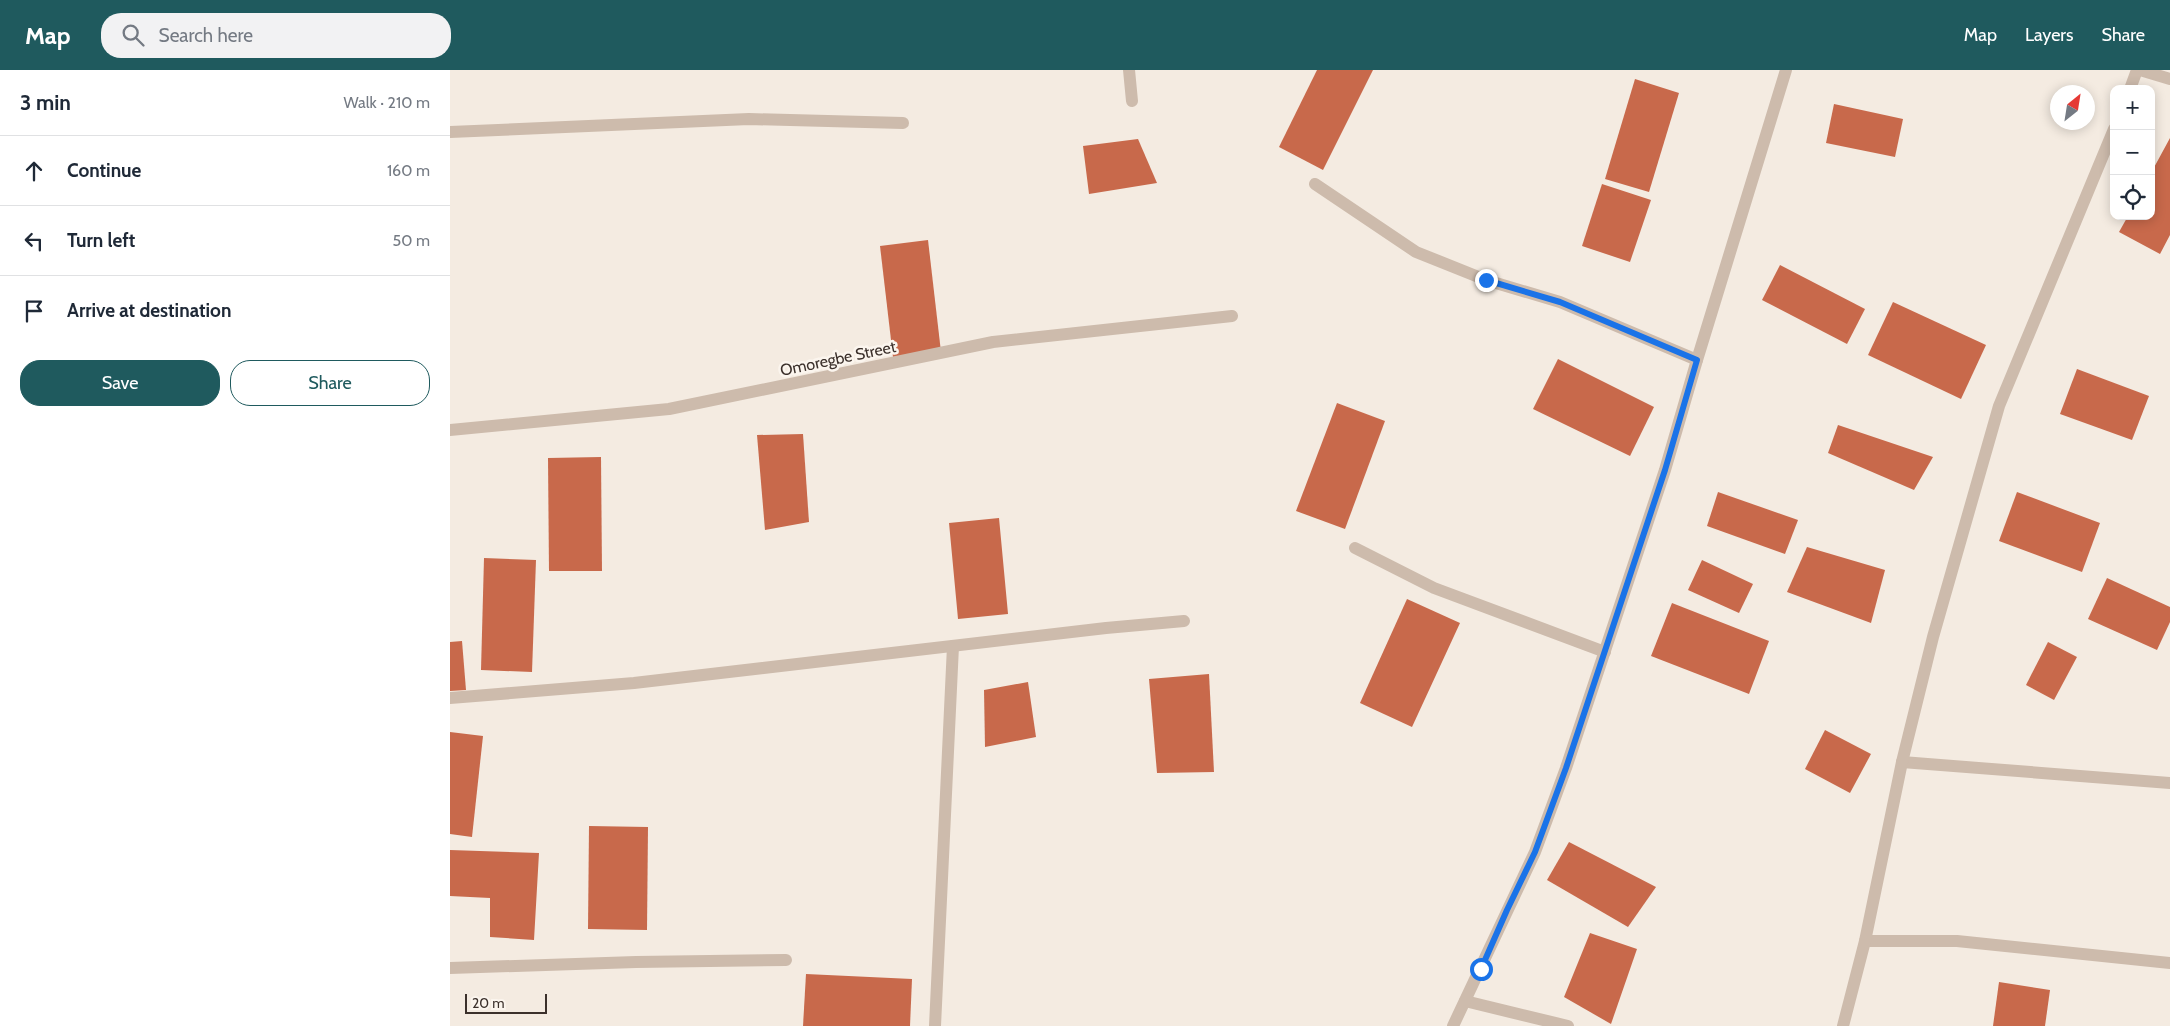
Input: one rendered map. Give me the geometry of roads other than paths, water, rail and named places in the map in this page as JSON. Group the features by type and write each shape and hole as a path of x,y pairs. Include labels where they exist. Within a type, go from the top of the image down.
{"street":[{"path":"1129,70 1132,101"},
{"path":"1453,1026 1535,852 1665,470 1786,70"},
{"path":"2132,85 2139,70 2170,79"},
{"path":"450,132 749,120 903,123"},
{"path":"1843,1026 1866,941 1902,762 1933,637 1999,406 2114,130"},
{"path":"1315,184 1416,252 1486,280 1560,302 1697,360"},
{"name":"Omoregbe Street","path":"450,430 669,409 993,342 1232,316"},
{"path":"1355,548 1434,588 1604,652"},
{"path":"450,698 634,683 1106,628 1184,621"},
{"path":"935,1026 953,646"},
{"path":"1902,762 2170,783"},
{"path":"1866,941 1957,941 2170,963"},
{"path":"450,968 636,962 786,960"},
{"path":"1465,1001 1568,1026"}]}
